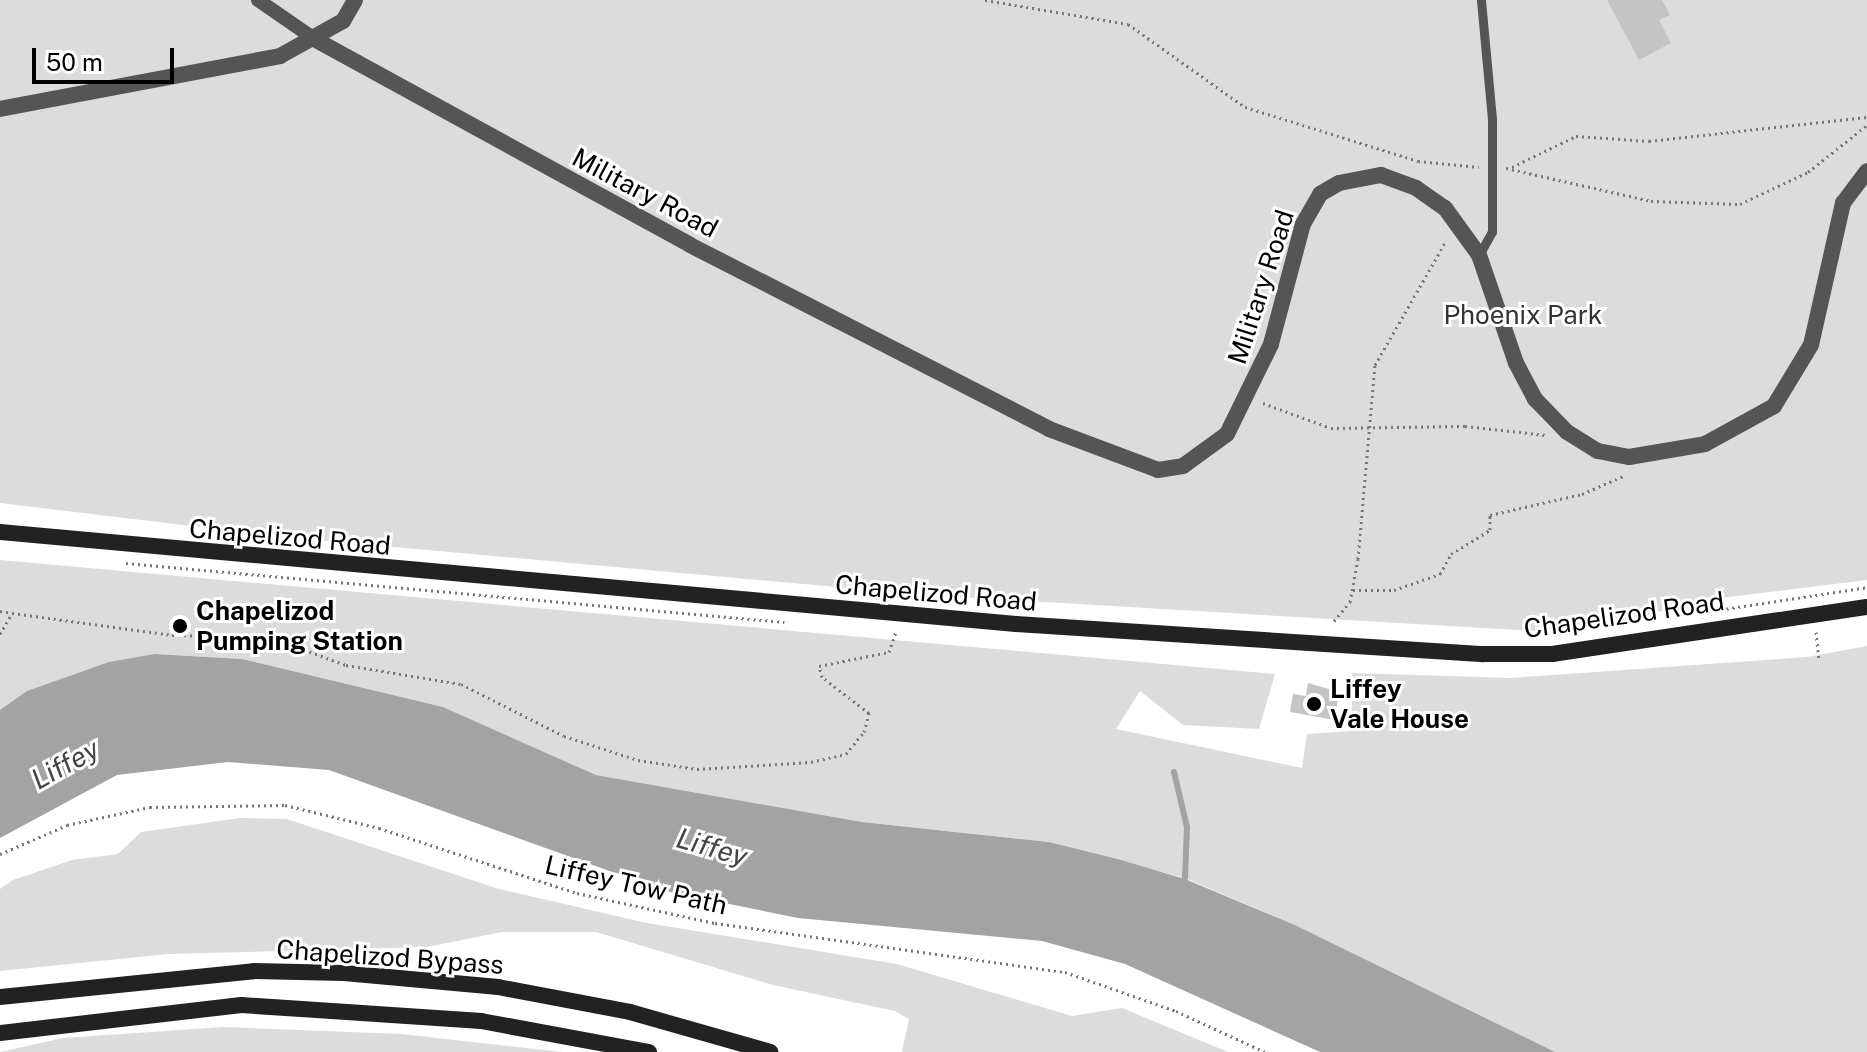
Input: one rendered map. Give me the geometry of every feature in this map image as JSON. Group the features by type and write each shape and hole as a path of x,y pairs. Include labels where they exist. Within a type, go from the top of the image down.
{"main road":[{"name":"Chapelizod Road","path":"0,532 898,614 1376,649 1552,654 1867,607"},
{"name":"Chapelizod Bypass","path":"0,997 254,971 344,973 513,990 630,1012 770,1052"},
{"name":"Chapelizod Bypass","path":"0,1033 271,1006 481,1021 649,1052"}],"street":[{"path":"258,0 316,40"},
{"path":"0,109 265,60 316,40 343,21 355,0"},
{"name":"Military Road","path":"316,40 704,252 1049,429 1133,464 1158,470 1203,456 1227,434 1248,397 1271,344 1303,224 1320,194 1357,175 1381,175 1416,188 1457,224 1479,255 1516,363 1535,399 1567,432 1598,451 1664,454 1705,444 1774,406 1811,345 1843,203 1867,171"}],"lane":[{"path":"1479,255 1492,232 1492,168 1481,0"}],"path":[{"path":"985,0 1128,24 1245,107 1418,161 1510,168 1651,201 1740,204 1808,172 1867,125"},
{"path":"1510,168 1576,136 1649,141 1867,117"},
{"path":"1334,621 1353,590 1375,365 1457,224"},
{"path":"1248,397 1316,425 1567,432"},
{"path":"1353,590 1394,590 1440,574 1451,554 1490,530 1490,515 1582,494 1636,469"},
{"path":"1680,616 1867,587"},
{"path":"0,611 172,635 270,637 346,665 461,684 564,736 638,760 697,769 846,754 864,732 869,713 822,677 819,666 889,652 898,614"},
{"path":"0,634 12,613"},
{"path":"1816,632 1819,660"},
{"name":"Liffey Tow Path","path":"0,854 67,825 150,807 285,805 379,828 577,893 715,923 1065,972 1176,1011 1265,1052"}],"green space":[{"name":"Phoenix Park","path":"0,0 1867,0 1867,580 1705,600 1634,618 1533,631 926,595 283,537 0,503"},
{"path":"0,560 1275,674 1259,729 1183,725 1140,691 1116,729 1302,768 1307,734 1352,731 1352,673 1511,678 1807,657 1867,646 1867,1052 1555,1052 1295,925 1185,878 1049,842 862,822 596,775 443,707 242,659 155,654 0,710"},
{"path":"240,818 287,819 499,889 647,923 897,964 1072,1016 1122,1008 1228,1052 902,1052 909,1019 895,1011 773,985 596,932 502,932 427,947 169,954 0,971 0,889 13,880 72,860 118,854 141,832"},
{"path":"224,1027 402,1034 562,1052 0,1052 63,1038"}],"water":[{"name":"Liffey","path":"155,654 242,659 443,707 596,775 862,822 1049,842 1121,860 1185,879 1295,925 1555,1052 1320,1052 1125,964 1042,941 798,918 665,891 329,770 228,762 117,775 0,838 0,710 27,691 109,662"}],"building":[{"path":"1607,0 1662,0 1670,15 1659,20 1671,43 1639,60"},
{"name":"Liffey Vale House","path":"1308,683 1339,692 1335,720 1290,712 1293,694 1306,696"}],"waterway":[{"path":"1174,772 1187,827 1185,878"}],"place":[{"name":"Chapelizod Pumping Station","path":"180,626"},
{"name":"Liffey Vale House","path":"1314,704"}]}
